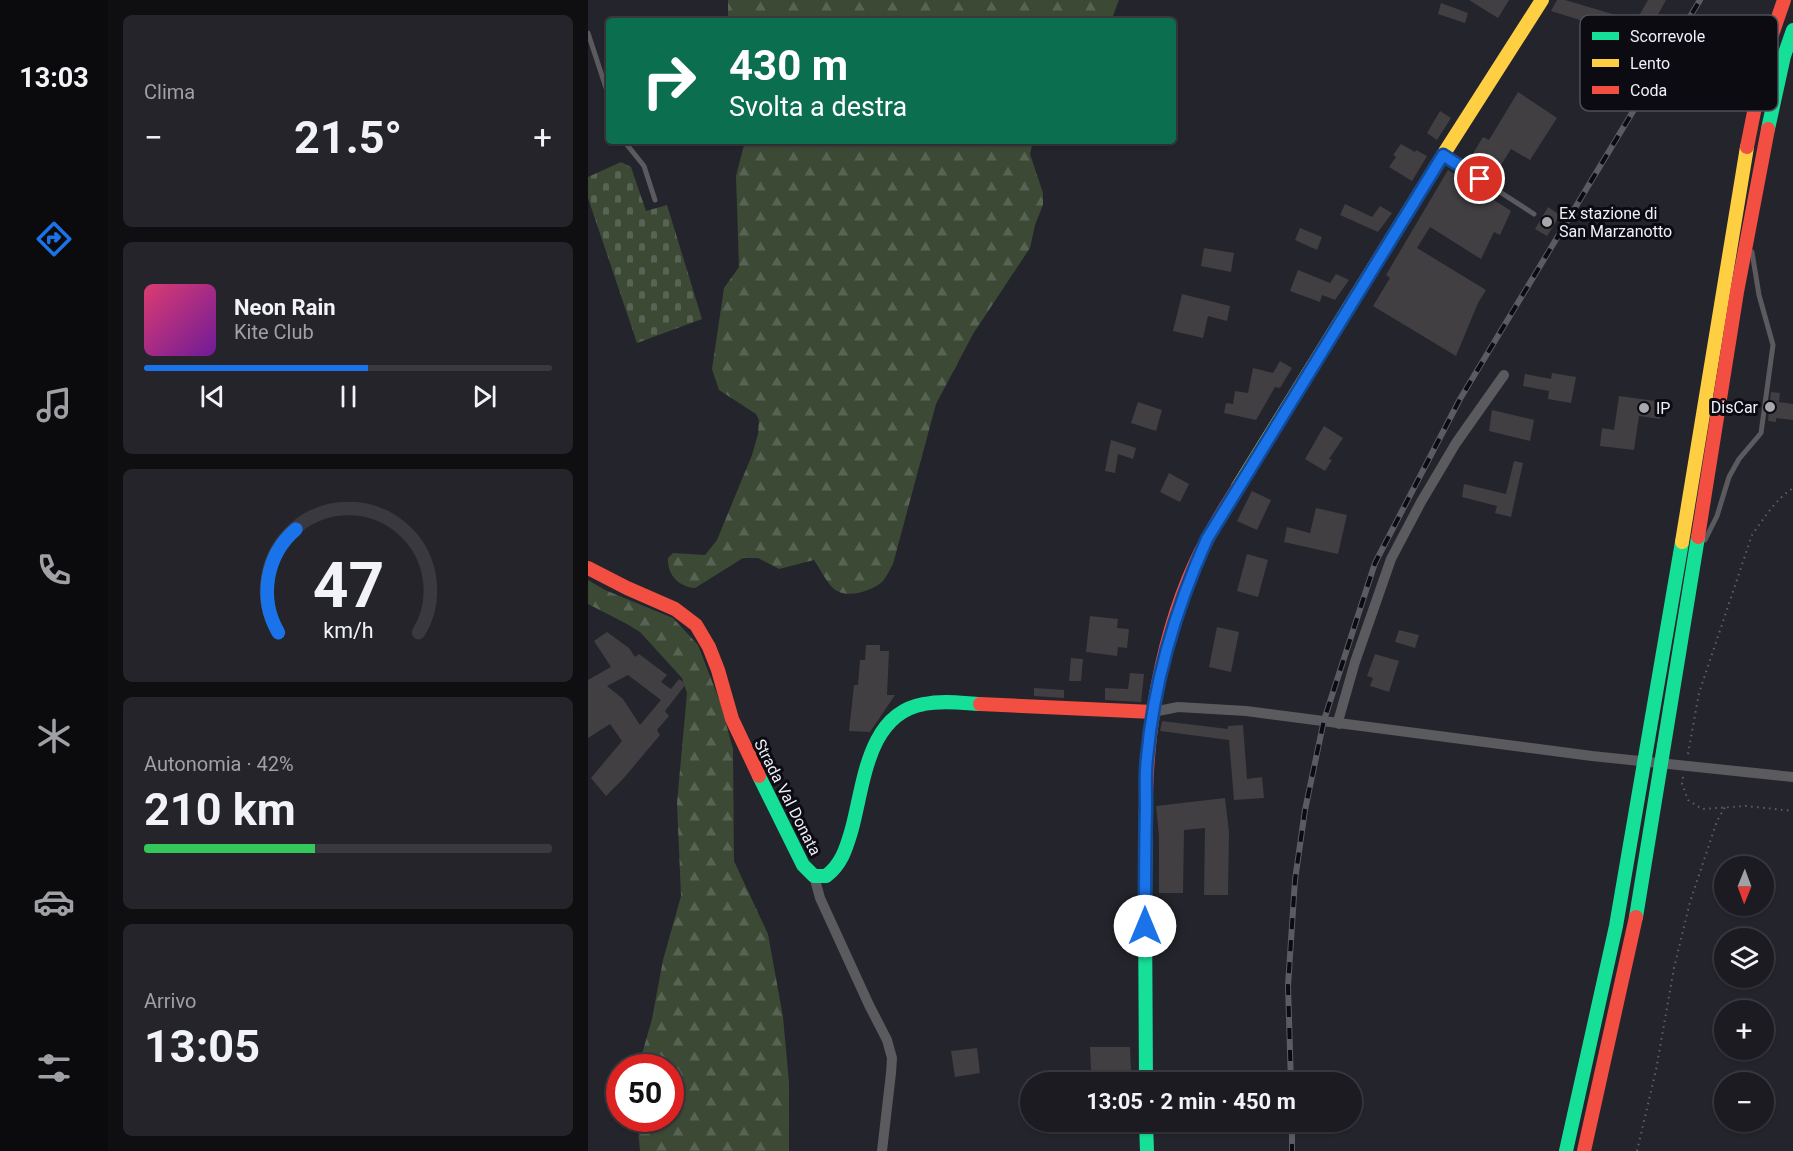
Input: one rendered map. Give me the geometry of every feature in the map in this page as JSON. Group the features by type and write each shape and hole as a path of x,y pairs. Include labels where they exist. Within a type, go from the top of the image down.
{"main road":[{"path":"1146,1072 1147,758 1153,712 1172,626 1187,583 1207,539 1443,155 1542,0"},
{"path":"1778,17 1784,0"},
{"path":"1778,86 1793,30"},
{"path":"1566,1151 1616,926 1662,667 1754,111"},
{"path":"1584,1151 1634,931 1759,170 1772,111"},
{"name":"Strada Val Donata","path":"588,567 634,592 674,607 695,624 710,646 732,717 746,752 783,820 804,867 814,876 828,875 840,863 848,844 876,738 892,718 908,708 926,702 945,702 1153,712"},
{"path":"1146,1132 1146,1151"}],"street":[{"path":"1339,724 1355,662 1391,559 1456,443 1504,375"},
{"path":"1153,712 1178,707 1324,720 1339,724 1592,756 1793,777"},
{"path":"814,876 820,898 868,1005 887,1040 892,1058 882,1151"}],"lane":[{"path":"588,33 606,88"},
{"path":"626,144 644,166 655,200"},
{"path":"1443,155 1534,214"},
{"path":"1695,563 1717,516 1729,477 1739,459 1761,433 1773,345 1759,296 1749,230"}],"path":[{"path":"1686,760 1699,693 1752,535 1767,514 1793,488"},
{"path":"1684,771 1682,783 1688,800 1702,809 1746,806 1793,811"},
{"path":"1637,1151 1656,1070 1674,968 1690,902 1717,820 1725,807"}],"green space":[{"path":"728,0 1119,0 1112,18 728,18"},
{"path":"744,144 1032,144 1030,154 1043,193 1043,205 1035,225 1030,248 973,334 936,404 893,564 883,581 866,591 851,594 838,592 825,578 814,560 779,569 758,558 743,558 695,588 683,585 675,579 669,569 668,558 673,553 705,555 717,540 752,455 758,434 759,420 756,414 719,390 712,369 724,288 739,267 736,176"},
{"path":"621,162 631,167 646,211 667,205 702,319 637,343 588,198 588,177"},
{"path":"588,580 605,590 673,618 698,645 720,702 733,749 734,861 768,934 783,1017 789,1082 789,1151 640,1151 638,1132 684,1132 684,1054 642,1054 652,1019 663,960 681,896 677,803 687,693 682,678 640,632 588,604"}],"building":[{"path":"1469,0 1509,0 1498,18"},
{"path":"1557,0 1565,0 1616,15 1580,15 1580,20 1551,11"},
{"path":"1648,0 1666,0 1658,15 1639,15"},
{"path":"1441,3 1468,13 1465,23 1438,14"},
{"path":"1518,92 1557,118 1530,160 1511,149 1494,176 1469,160 1483,137 1489,140"},
{"path":"1440,111 1451,118 1437,140 1427,133"},
{"path":"1401,144 1427,156 1412,181 1389,167 1396,157 1393,155"},
{"path":"1448,170 1511,211 1500,235 1494,232 1481,259 1430,227 1417,248 1486,290 1478,303 1456,356 1373,306 1390,278 1386,275"},
{"path":"1345,204 1372,217 1380,206 1392,213 1378,232 1340,215"},
{"name":"Ex stazione di San Marzanotto","path":"1548,207 1560,215 1547,236 1535,229"},
{"path":"1300,228 1322,237 1317,250 1295,240"},
{"path":"1204,248 1234,253 1231,272 1201,266"},
{"path":"1298,270 1330,283 1336,274 1349,280 1335,300 1322,295 1320,302 1290,291"},
{"path":"1182,294 1230,306 1227,321 1208,316 1203,338 1173,331"},
{"path":"1280,361 1292,368 1280,388 1275,387 1256,420 1224,413 1226,403 1233,404 1235,391 1248,393 1253,368 1273,373"},
{"path":"1552,373 1576,377 1571,403 1548,399 1549,391 1523,386 1525,374 1551,379"},
{"path":"1771,392 1780,393 1779,402 1793,404 1793,420 1776,418 1776,422 1768,421"},
{"path":"1619,396 1663,402 1660,419 1639,416 1634,450 1600,446 1602,428 1614,430"},
{"path":"1138,402 1162,410 1156,431 1131,423"},
{"path":"1492,410 1534,420 1530,441 1489,431"},
{"path":"1324,426 1343,438 1329,459 1332,460 1325,471 1305,459"},
{"path":"1111,440 1136,448 1133,459 1118,454 1115,473 1105,471"},
{"path":"1514,461 1523,463 1511,517 1495,513 1497,506 1462,497 1464,484 1506,494"},
{"path":"1169,473 1189,484 1180,502 1160,492"},
{"path":"1252,491 1271,500 1257,530 1237,521"},
{"path":"1316,508 1347,515 1338,554 1284,542 1287,527 1310,533"},
{"path":"1247,554 1268,560 1258,597 1237,591"},
{"path":"1090,616 1118,619 1117,628 1129,629 1127,648 1118,647 1117,656 1086,652"},
{"path":"1217,627 1239,632 1231,672 1209,667"},
{"path":"1399,630 1419,635 1415,648 1395,642"},
{"path":"607,632 629,648 635,657 639,654 667,675 661,682 671,689 679,679 686,684 665,711 669,716 657,730 660,735 606,796 591,778 622,741 610,724 588,738 588,680 611,667 594,641","holes":["628,675 661,700 640,725 623,699 607,686"]},
{"path":"866,645 880,645 880,651 889,651 887,695 895,695 870,732 849,731 854,685 858,685 860,660 865,660"},
{"path":"1375,654 1399,661 1389,692 1370,686 1373,678 1367,676"},
{"path":"1071,658 1083,659 1081,681 1069,681"},
{"path":"1130,673 1144,674 1141,702 1105,700 1105,688 1128,689"},
{"path":"1034,688 1064,690 1064,698 1034,696"},
{"path":"1162,721 1228,729 1228,726 1243,725 1247,779 1262,777 1264,798 1234,800 1229,740 1160,731"},
{"path":"1225,798 1229,832 1228,895 1204,895 1205,828 1184,830 1183,893 1159,893 1159,836 1156,806"},
{"path":"1090,1047 1130,1047 1131,1070 1091,1070"},
{"path":"977,1048 980,1073 955,1077 951,1051"}],"railway":[{"path":"1691,15 1700,0"},
{"path":"1291,1072 1288,986 1295,880 1305,810 1324,720 1375,563 1460,399 1633,111"},
{"path":"1292,1132 1292,1151"}],"traffic: fast":[{"path":"1778,83 1793,30"},
{"path":"1768,129 1772,111"},
{"path":"1636,917 1698,537"},
{"path":"1566,1151 1616,926 1682,542"},
{"path":"759,776 803,865 814,876 826,876 836,867 845,850 871,755 879,737 890,722 905,711 924,704 945,702 980,704"},
{"path":"1146,795 1146,1072"},
{"path":"1146,1132 1147,1151"}],"traffic: slow":[{"path":"1238,487 1443,155 1542,0"},
{"path":"1682,542 1747,147"}],"traffic: jam":[{"path":"1778,17 1784,0"},
{"path":"1747,147 1754,111"},
{"path":"1698,537 1737,292 1768,129"},
{"path":"1146,795 1156,696 1171,630 1194,567 1215,525 1238,487"},
{"path":"588,568 675,609 696,625 709,647 732,719 759,776"},
{"path":"980,704 1153,712"},
{"path":"1584,1151 1636,917"}],"place":[{"name":"Ex stazione di San Marzanotto","path":"1547,222"},
{"name":"DisCar","path":"1770,407"},
{"name":"IP","path":"1644,408"}],"route":[{"path":"1145,926 1147,758 1153,712 1172,626 1200,554 1274,428 1443,155 1480,179"}]}
